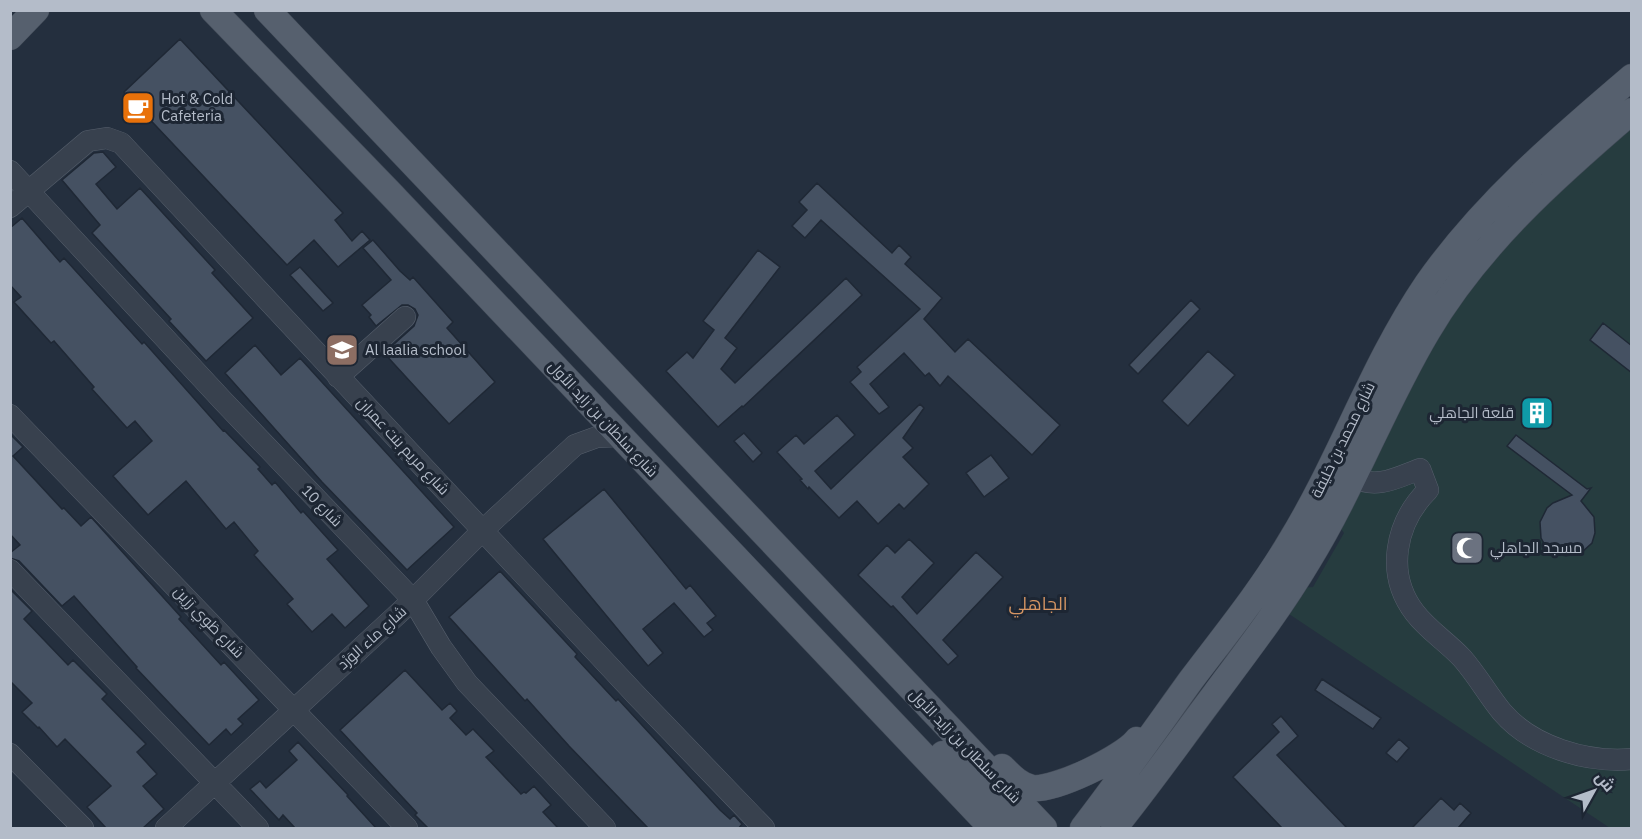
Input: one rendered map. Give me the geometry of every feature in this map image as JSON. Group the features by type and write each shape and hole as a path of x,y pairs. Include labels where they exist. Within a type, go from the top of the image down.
{"main road":[{"path":"10,37 36,10"},
{"name":"شارع سلطان بن زايد الأول","path":"213,10 390,193 870,702 992,828"},
{"name":"شارع سلطان بن زايد الأول","path":"267,10 1044,828"},
{"name":"شارع محمد بن خليفة","path":"1083,828 1265,580 1290,542 1322,485 1388,350 1437,271 1500,195 1632,77"},
{"name":"شارع محمد بن خليفة","path":"1114,828 1146,789 1285,598 1310,559 1354,477 1407,366 1432,323 1467,274 1488,247 1551,182 1632,111"},
{"path":"946,726 987,753 1018,782 1026,786 1044,788 1112,760 1127,750 1162,707 1192,679"},
{"path":"1135,828 1139,813 1190,742 1212,698"},
{"path":"870,702 894,712 915,727 1018,828"}],"street":[{"name":"شارع مريم بنت عمران","path":"10,207 88,141 106,138 121,143 482,531 764,828"},
{"path":"10,171 29,191"},
{"name":"شارع 10","path":"29,191 224,402 413,600 441,647 467,683 605,828"},
{"path":"338,377 405,317"},
{"name":"شارع ماء الوَرْد","path":"575,445 585,423 585,399"},
{"name":"شارع طَوِي رَزِين","path":"10,415 407,828"},
{"name":"شارع ماء الوَرْد","path":"166,828 413,600 482,531 575,445 597,437 620,436"},
{"path":"1354,477 1376,484 1420,469 1428,490 1407,516 1399,538 1396,563 1402,590 1416,614 1461,657 1509,720 1522,730 1561,749 1592,758 1632,759"},
{"path":"10,570 258,828"},
{"path":"10,754 74,826"}],"green space":[{"path":"1631,123 1631,828 1610,828 1286,612 1300,588 1313,587 1344,533 1339,526 1424,355 1498,247"}],"building":[{"path":"180,39 343,213 335,220 352,241 362,231 370,240 338,267 314,240 287,265 124,92"},
{"path":"103,152 116,167 96,184 117,209 140,188 215,270 212,273 253,318 206,361 92,233 100,225 62,180 94,153"},
{"path":"817,183 892,253 899,245 911,257 905,264 942,298 924,319 955,352 968,339 1060,425 1032,455 948,376 940,386 929,373 925,376 904,353 870,384 889,407 879,414 850,382 861,372 857,367 920,309 821,220 805,238 792,226 807,210 799,202"},
{"path":"22,218 60,262 64,258 142,344 144,342 223,431 260,467 258,469 272,485 275,482 301,513 303,511 338,550 327,559 369,606 345,628 332,614 312,632 287,604 293,599 254,555 258,551 234,522 226,529 186,481 148,515 113,476 152,441 135,421 127,428 54,341 51,343 14,302 21,297 10,285 10,228"},
{"path":"373,240 400,271 410,280 413,277 453,322 447,328 495,382 449,424 384,353 414,326 418,315 415,309 402,305 376,326 369,317 371,315 362,305 391,280 363,248"},
{"path":"758,250 780,267 725,338 737,348 721,369 735,383 846,278 862,295 743,407 718,427 666,371 687,352 693,358 714,330 703,321"},
{"path":"300,267 333,303 323,311 290,275"},
{"path":"1191,300 1200,309 1138,374 1129,365"},
{"path":"1603,323 1632,346 1632,373 1590,340"},
{"path":"255,345 281,375 300,358 454,527 407,570 322,482 225,373"},
{"path":"1208,351 1235,375 1188,426 1162,401"},
{"path":"920,404 924,408 903,438 913,448 903,457 929,484 904,509 899,504 878,524 857,501 839,518 809,487 808,489 800,480 802,479 777,452 796,435 804,444 837,415 855,435 815,471 831,489"},
{"path":"744,433 762,453 753,462 734,441"},
{"path":"10,434 23,447 13,456 62,509 64,508 81,526 91,517 221,665 224,662 259,700 238,719 243,724 231,735 226,729 209,745 136,668 74,596 62,606 19,561 10,558 10,553 20,545 10,534"},
{"path":"1516,435 1587,489 1591,488 1581,501 1594,517 1595,533 1592,543 1582,552 1566,556 1558,554 1545,545 1541,538 1540,522 1547,508 1572,495 1507,446"},
{"path":"991,455 1009,478 984,497 966,473"},
{"path":"604,489 686,589 690,585 716,616 707,623 713,630 704,637 674,603 643,629 663,653 648,666 543,539"},
{"name":"مسجد الجاهلي","path":"1465,536 1478,543 1470,560 1456,553"},
{"path":"909,539 934,563 902,597 917,614 976,552 1003,577 943,640 958,656 948,665 893,606 891,607 858,575 887,545 895,553"},
{"path":"500,571 577,654 575,657 616,701 618,699 720,810 730,819 734,815 742,824 739,828 648,828 527,699 525,701 449,617"},
{"path":"10,589 32,611 24,619 68,665 73,660 107,694 102,699 146,744 137,752 157,774 143,786 164,809 143,828 106,828 87,807 111,786 65,739 57,747 22,712 32,703 10,681"},
{"path":"405,670 442,710 450,703 457,711 450,718 466,735 473,729 494,751 486,757 521,794 534,786 551,805 543,812 558,828 428,828 415,815 417,813 340,730"},
{"path":"1322,679 1381,718 1373,729 1315,690"},
{"path":"1281,716 1298,736 1277,755 1347,828 1282,828 1233,777 1279,732 1272,724"},
{"path":"1399,739 1409,748 1397,762 1386,753"},
{"path":"298,742 376,828 295,828 283,815 279,820 250,789 260,781 266,788 297,760 289,751"},
{"path":"1441,798 1454,810 1460,803 1471,813 1458,828 1412,828"}],"place":[{"name":"Hot & Cold Cafeteria","path":"138,108"},
{"name":"Al laalia school","path":"342,350"},
{"name":"قلعة الجاهلي","path":"1537,413"},
{"name":"مسجد الجاهلي","path":"1467,548"}],"district":[{"name":"الجاهلي","path":"1038,604"}]}
